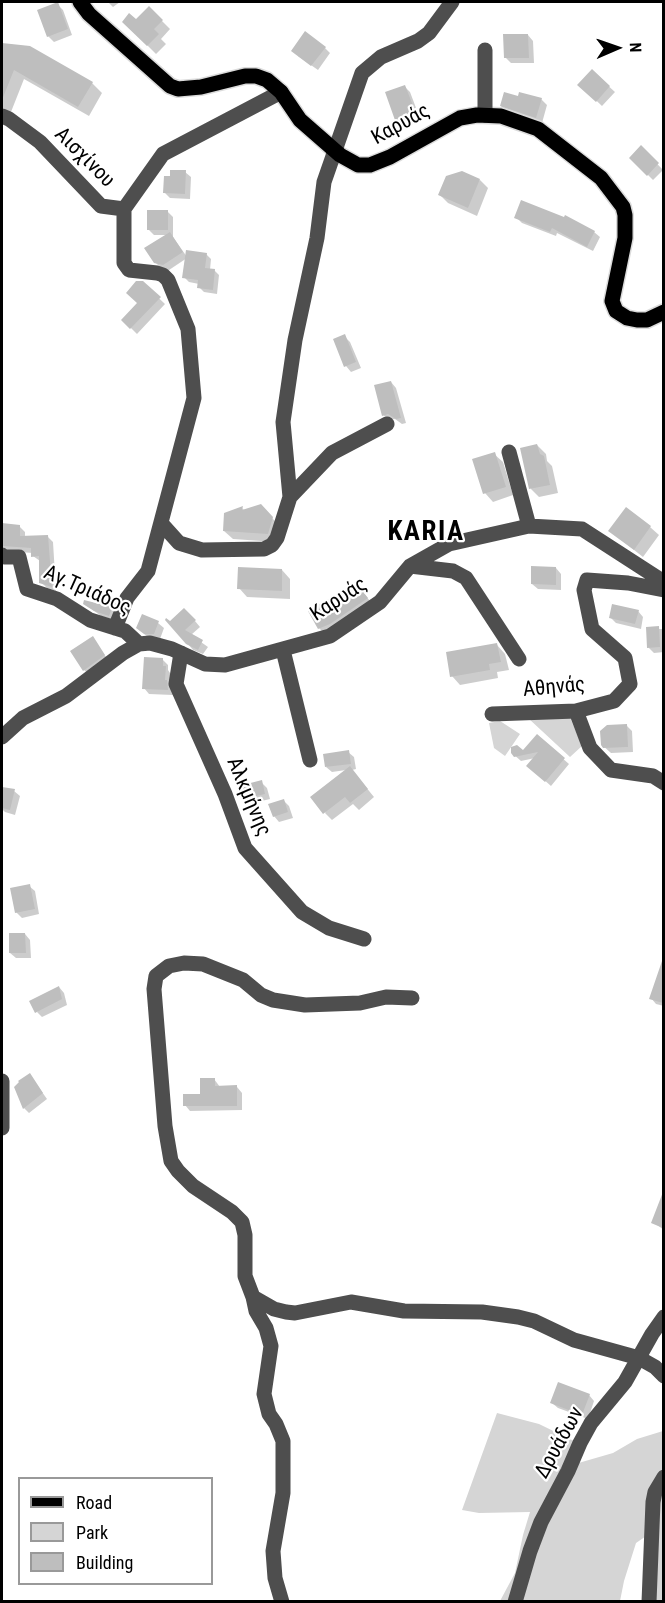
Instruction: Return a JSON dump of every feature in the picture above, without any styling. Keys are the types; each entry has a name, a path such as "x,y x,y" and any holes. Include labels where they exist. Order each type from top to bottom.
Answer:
{"main road":[{"name":"Καρυάς","path":"80,2 89,14 170,86 188,89 232,78 256,76 267,80 281,92 300,120 334,151 358,165 370,165 390,157 460,118 501,116 538,129 601,178 623,207 624,238 613,293 614,306 619,314 638,320 647,320 663,312"}],"street":[{"path":"161,523 179,543 196,549 218,551 264,549 272,545 277,538 290,497 283,422 295,340 317,238 324,182 334,151 362,74 381,57 418,41 429,33 452,2"},
{"path":"485,50 485,115"},
{"name":"Αισχίνου","path":"2,116 9,118 40,142 101,206 124,209 163,154 281,92"},
{"path":"115,628 128,598 148,571 194,398 188,329 168,280 157,273 129,270 124,263 124,209"},
{"path":"290,497 332,453 387,424"},
{"path":"509,452 529,526"},
{"name":"Καρυάς","path":"139,644 150,643 181,653 198,662 220,665 233,664 330,636 380,602 410,566 449,544 529,526 582,529 663,582"},
{"name":"Αγ.Τριάδος","path":"2,555 19,557 27,589 57,599 87,619 130,634 139,644"},
{"path":"410,566 453,571 465,578 519,659"},
{"name":"Αθηνάς","path":"492,714 576,711 614,701 630,684 625,658 592,629 584,590 587,580 628,583 663,590"},
{"path":"2,737 23,718 66,696 123,653 139,644"},
{"path":"283,650 310,760"},
{"name":"Αλκμήνης","path":"181,653 176,684 225,794 245,848 302,912 329,928 364,939"},
{"path":"576,711 590,748 611,771 652,776 663,783"},
{"path":"282,1602 275,1578 273,1551 282,1492 283,1441 269,1414 264,1394 271,1346 266,1328 256,1311 254,1298 245,1276 245,1235 242,1222 232,1212 193,1186 171,1161 165,1126 154,989 156,976 169,966 184,963 203,964 243,980 261,995 273,1000 306,1005 360,1003 387,997 412,998"},
{"path":"2,1081 2,1128"},
{"path":"254,1298 274,1309 286,1312 351,1302 404,1311 465,1311 501,1314 534,1321 574,1340 639,1358 649,1363 663,1376"},
{"name":"Δρυάδων","path":"515,1602 541,1522 580,1443 591,1423 619,1390 663,1317"},
{"path":"649,1602 653,1502 663,1477"}],"green space":[{"path":"569,715 582,746 570,757 528,718"},
{"path":"500,721 520,734 505,756 494,748 489,723"},
{"path":"497,1413 539,1424 574,1441 575,1464 613,1453 637,1439 663,1431 663,1601 652,1601 652,1532 636,1543 620,1601 500,1601 515,1573 530,1512 479,1513 462,1510"}],"building":[{"path":"58,2 68,29 47,37 37,10"},
{"path":"149,6 163,20 154,29 159,34 147,46 122,22 129,13 136,19"},
{"path":"305,31 326,47 311,66 291,51"},
{"path":"503,34 528,34 529,58 504,58"},
{"path":"2,43 30,46 93,82 78,107 14,70 2,100"},
{"path":"592,69 610,86 596,102 577,85"},
{"path":"405,85 417,116 396,123 385,92"},
{"path":"504,92 518,96 519,92 542,98 536,118 500,106"},
{"path":"641,145 659,163 647,176 629,158"},
{"path":"170,170 186,170 185,194 163,193 164,176 170,176"},
{"path":"462,171 480,179 468,208 438,195 446,176"},
{"path":"521,200 564,217 565,215 595,231 587,247 552,228 550,232 514,218"},
{"path":"147,210 168,210 168,230 147,230"},
{"path":"170,232 183,252 163,265 154,263 144,248"},
{"path":"186,250 207,253 205,268 215,269 213,290 197,288 198,280 182,278"},
{"path":"136,281 143,281 161,297 130,329 121,320 137,303 126,293"},
{"path":"345,334 356,362 344,367 333,339"},
{"path":"391,381 401,418 396,419 388,414 382,416 374,385"},
{"path":"537,444 540,454 544,456 550,485 529,489 520,448"},
{"path":"495,452 506,487 483,494 472,459"},
{"path":"261,504 273,517 268,534 223,531 224,513 243,506 242,510"},
{"path":"626,507 651,526 634,550 608,531"},
{"path":"2,523 20,525 20,536 48,535 52,587 39,583 39,556 31,557 31,548 2,546"},
{"path":"531,566 556,567 556,585 531,584"},
{"path":"238,567 282,569 282,591 237,589"},
{"path":"355,582 368,598 330,624 318,629 308,611 328,599 330,602"},
{"path":"101,598 115,601 109,616 83,604 84,600 100,604"},
{"path":"612,604 639,610 635,624 609,618"},
{"path":"184,608 196,620 185,630 203,640 198,650 186,644 165,620 166,618 170,621"},
{"path":"142,614 159,621 154,634 144,634 136,628"},
{"path":"659,626 660,647 647,648 646,627"},
{"path":"93,636 105,655 83,671 70,651"},
{"path":"497,643 501,662 489,664 490,670 450,677 446,652"},
{"path":"144,657 163,658 168,690 142,689"},
{"path":"627,724 628,747 603,748 600,731 607,725"},
{"path":"537,734 565,758 545,782 526,766 538,752 514,757 511,753 511,747 517,745 523,750"},
{"path":"349,750 351,764 325,767 323,754"},
{"path":"350,766 368,789 350,803 345,797 323,814 310,797"},
{"path":"262,780 265,794 242,799 239,786"},
{"path":"2,787 15,789 10,810 2,808"},
{"path":"284,799 288,812 273,817 268,804"},
{"path":"30,884 35,909 15,913 10,888"},
{"path":"9,933 25,933 26,953 9,953"},
{"path":"663,961 663,1003 649,999"},
{"path":"59,986 62,999 35,1013 29,1001"},
{"path":"30,1073 43,1093 23,1109 14,1087 18,1081"},
{"path":"200,1078 215,1078 215,1086 237,1085 237,1106 183,1106 183,1094 200,1094"},
{"path":"663,1192 663,1228 651,1223"},
{"path":"558,1382 590,1394 582,1415 550,1403"}],"district":[{"name":"KARIA","path":"426,533"}]}
